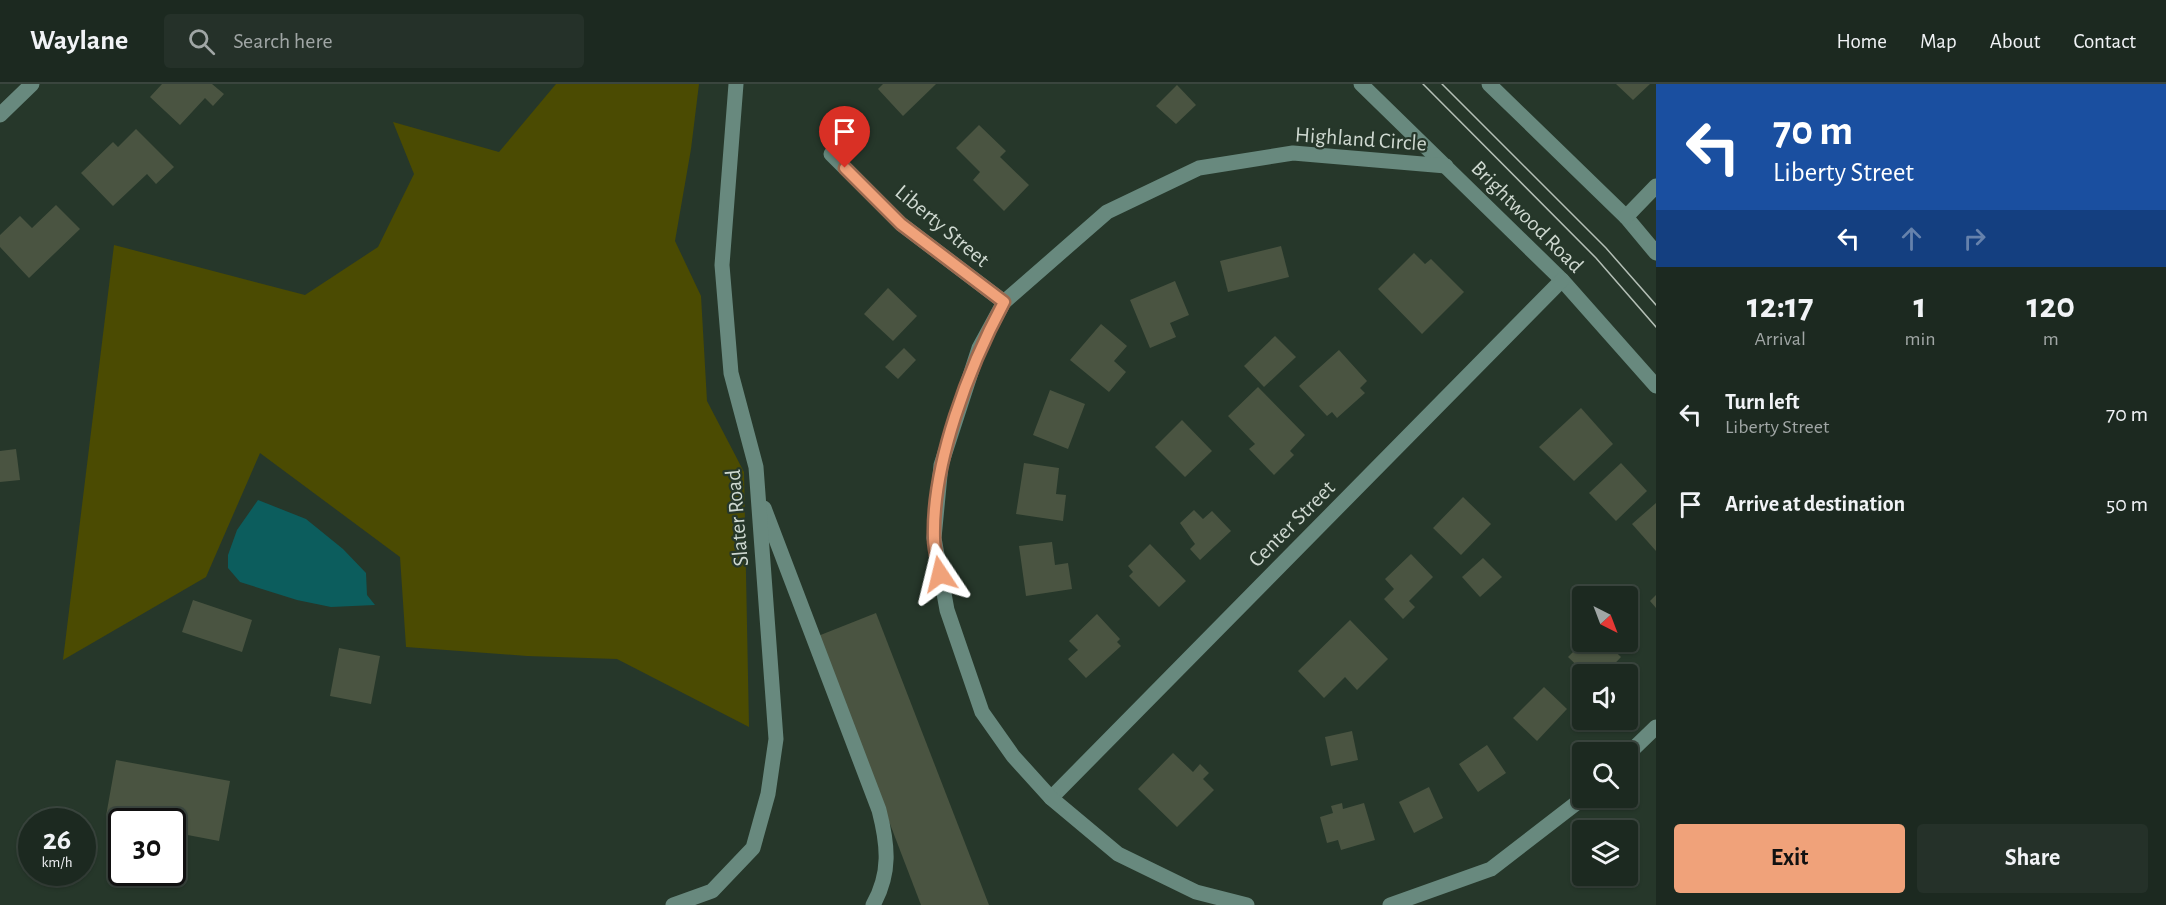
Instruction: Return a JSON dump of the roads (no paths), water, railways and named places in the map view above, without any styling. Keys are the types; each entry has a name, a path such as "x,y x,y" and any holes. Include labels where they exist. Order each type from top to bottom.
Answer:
{"street":[{"path":"0,115 32,84"},
{"name":"Slater Road","path":"673,905 712,891 753,848 768,794 776,739 756,467 731,373 722,265 736,84"},
{"name":"Brightwood Road","path":"1361,84 1562,280 1656,386"},
{"path":"1500,88 1626,217 1656,253"},
{"name":"Highland Circle","path":"1247,905 1196,892 1118,854 1051,798 1013,756 982,712 947,610 934,538 941,465 979,348 1004,302 1107,212 1198,168 1293,153 1446,166"},
{"name":"Liberty Street","path":"831,154 901,224 1004,302"},
{"path":"1626,217 1656,186"},
{"name":"Center Street","path":"1051,798 1562,280"},
{"path":"758,491 879,810 886,836 884,885 873,905"},
{"path":"1638,744 1656,727"},
{"path":"1390,905 1491,869 1572,806"}],"water":[{"path":"258,500 306,519 343,549 366,573 367,595 375,605 331,607 297,600 240,582 228,568 228,555 237,530"}],"tram line":[{"path":"1423,84 1596,258 1656,327"},
{"path":"1442,84 1606,248 1656,305"}]}
